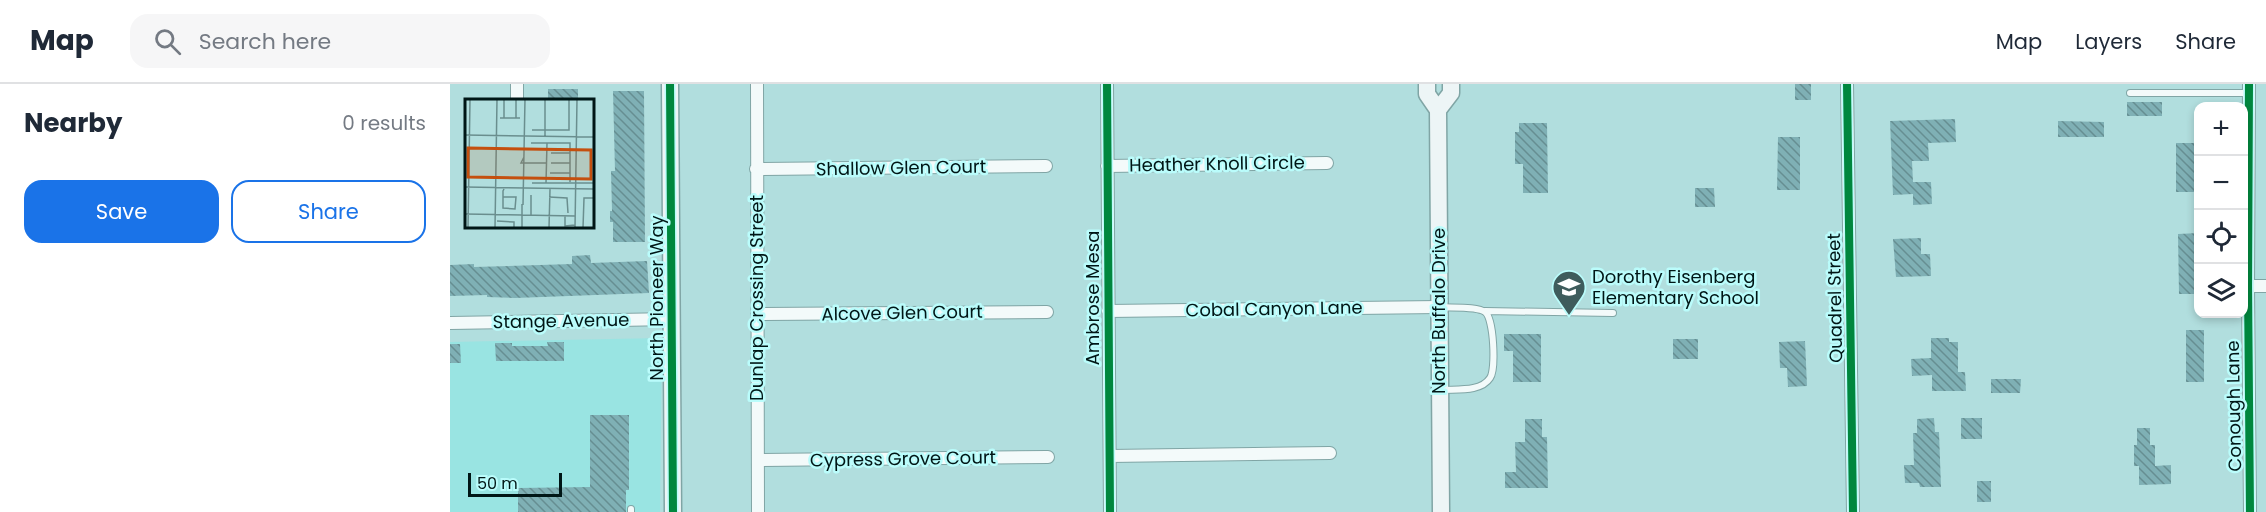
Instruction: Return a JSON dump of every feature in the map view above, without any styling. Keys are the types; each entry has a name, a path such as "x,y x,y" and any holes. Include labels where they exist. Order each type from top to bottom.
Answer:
{"main road":[{"name":"North Pioneer Way","path":"670,84 673,512"},
{"name":"North Buffalo Drive","path":"1427,84 1427,94 1438,110 1441,512"},
{"name":"North Buffalo Drive","path":"1438,110 1451,93 1452,84"}],"street":[{"name":"Dunlap Crossing Street","path":"757,84 758,512"},
{"name":"Ambrose Mesa","path":"1107,84 1110,512"},
{"name":"Quadrel Street","path":"1846,84 1852,512"},
{"name":"Conough Lane","path":"2248,88 2248,264"},
{"name":"Heather Knoll Circle","path":"1107,166 1327,163"},
{"name":"Shallow Glen Court","path":"756,169 1046,166"},
{"name":"Conough Lane","path":"2248,286 2250,512"},
{"path":"2248,286 2266,286"},
{"name":"Cobal Canyon Lane","path":"1108,311 1439,307"},
{"name":"Alcove Glen Court","path":"757,314 1047,312"},
{"name":"Stange Avenue","path":"450,323 672,319"},
{"path":"1110,456 1330,453"},
{"name":"Cypress Grove Court","path":"758,460 1048,457"}],"lane":[{"path":"2130,93 2248,88"},
{"path":"1439,307 1485,311 1613,313"},
{"path":"1440,390 1477,388 1491,378 1493,372 1492,330 1490,315 1485,311"}],"shaded area":[{"path":"662,338 660,512 450,512 450,342"}],"building":[{"path":"1795,84 1811,84 1811,100 1795,100"},
{"path":"548,89 578,89 578,99 548,99"},
{"path":"613,91 644,91 645,242 613,242 613,222 610,222 610,211 612,211 611,171 615,171"},
{"path":"2127,102 2162,102 2162,116 2127,116"},
{"path":"1955,119 1956,142 1928,143 1929,161 1912,161 1913,182 1931,182 1932,204 1913,205 1913,194 1893,195 1890,121"},
{"path":"2058,121 2104,122 2104,137 2058,137"},
{"path":"1519,123 1547,123 1548,193 1523,193 1523,164 1515,164 1515,132 1519,132"},
{"path":"1778,137 1800,137 1800,190 1777,190"},
{"path":"2176,143 2194,143 2194,192 2176,192"},
{"path":"1695,188 1714,188 1715,207 1695,207"},
{"path":"2194,233 2194,294 2179,294 2178,234"},
{"path":"1921,238 1921,254 1930,254 1931,276 1896,277 1893,239"},
{"path":"590,255 591,263 647,261 649,293 515,298 487,297 487,295 450,296 450,265 474,264 474,267 572,264 572,256"},
{"path":"2186,330 2204,330 2204,382 2186,382"},
{"path":"1504,334 1541,334 1541,382 1513,382 1513,351 1504,351"},
{"path":"1931,338 1949,338 1949,342 1958,342 1958,372 1965,372 1966,391 1932,391 1932,375 1912,376 1911,359 1931,358"},
{"path":"1673,339 1698,339 1698,359 1673,359"},
{"path":"1805,341 1807,386 1788,387 1787,368 1780,368 1779,342"},
{"path":"547,342 564,342 564,361 496,361 495,343 512,343 512,346 548,346"},
{"path":"450,344 460,344 461,363 450,363"},
{"path":"1991,379 2021,379 2020,393 1991,393"},
{"path":"590,415 629,415 629,490 626,490 626,512 518,512 518,488 590,487"},
{"path":"1934,418 1935,432 1939,432 1941,487 1920,487 1919,483 1905,483 1904,465 1914,465 1913,433 1917,433 1917,419"},
{"path":"1961,418 1982,418 1982,439 1961,439"},
{"path":"1525,419 1542,419 1542,437 1547,437 1548,488 1505,488 1505,472 1516,472 1515,442 1525,442"},
{"path":"2137,428 2150,428 2150,445 2155,445 2155,466 2171,465 2171,484 2139,485 2139,466 2134,466"},
{"path":"1977,481 1991,481 1991,502 1977,502"}],"cycle path":[{"path":"670,84 673,512"},
{"path":"1107,84 1110,512"},
{"path":"1847,84 1853,512"},
{"path":"2249,84 2250,512"}],"place":[{"name":"Dorothy Eisenberg Elementary School","path":"1569,316"}]}
